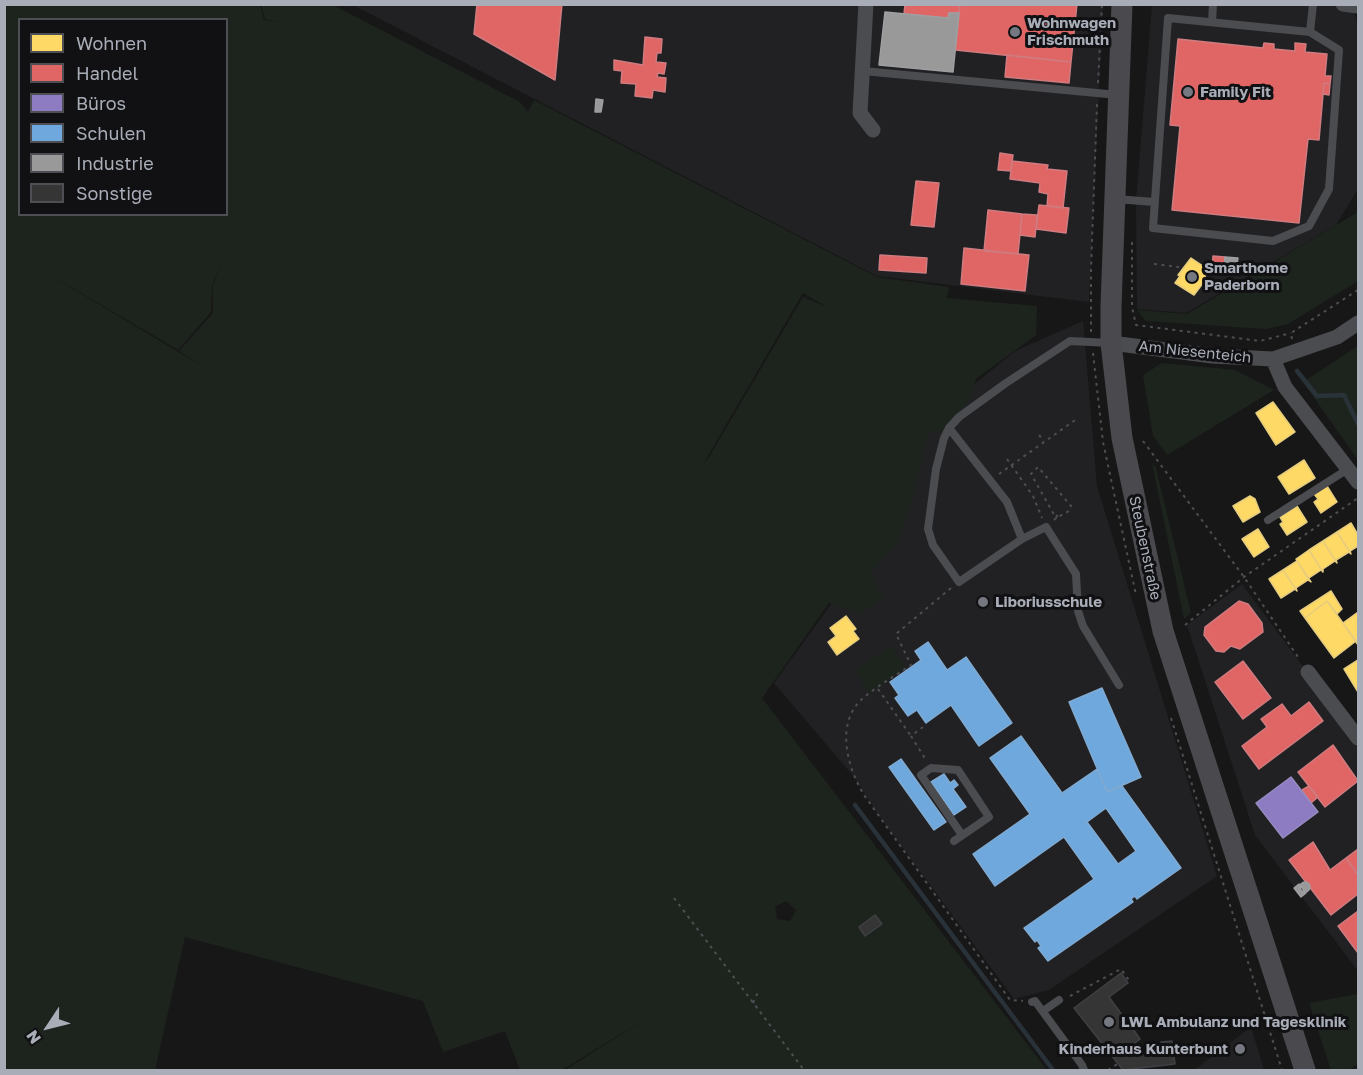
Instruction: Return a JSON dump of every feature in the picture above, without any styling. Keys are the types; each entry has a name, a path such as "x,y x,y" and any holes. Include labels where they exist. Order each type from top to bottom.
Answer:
{"street":[{"path":"866,4 860,113 873,130"},
{"name":"Steubenstraße","path":"1122,4 1115,199 1101,342 1163,632 1305,1071"},
{"path":"1343,4 1359,6"},
{"path":"1273,359 1337,337 1359,323"},
{"name":"Am Niesenteich","path":"1101,342 1213,356 1273,359 1285,387 1359,482"},
{"path":"1308,672 1359,738"}],"lane":[{"path":"1212,22 1213,4"},
{"path":"1310,32 1312,4"},
{"path":"1168,18 1310,32 1339,50 1329,189 1309,226 1273,241 1153,228 1168,18"},
{"path":"863,71 1119,95"},
{"path":"1115,199 1155,202"},
{"path":"1101,342 1070,341 959,417 944,438 928,529 933,545 959,582 1022,539 1046,527 1076,574 1078,611 1083,626 1119,685"},
{"path":"949,428 1007,502 1022,539"},
{"path":"1268,520 1348,469"},
{"path":"954,841 988,817 958,770 931,768 921,775 962,835"},
{"path":"1043,1011 1059,1000"},
{"path":"1032,1002 1035,1001 1043,1011 1084,1071"}],"path":[{"path":"1101,342 1090,269 1102,4"},
{"path":"1154,264 1179,267"},
{"path":"1132,307 1136,325 1260,341 1291,333 1359,290"},
{"path":"1291,333 1294,353"},
{"path":"990,481 1078,418"},
{"path":"1039,435 1044,441"},
{"path":"1143,441 1244,577 1308,672"},
{"path":"1007,459 1033,496 1046,527 1069,511 1071,506"},
{"path":"1056,518 1031,474 1033,469 1038,467 1071,506"},
{"path":"1185,625 1244,577 1359,498"},
{"path":"1066,507 1071,506"},
{"path":"1056,518 1058,513"},
{"path":"959,582 896,634 911,665 862,700 854,710 848,728 847,747 853,777 1010,1000 1032,1002"},
{"path":"878,688 931,768"},
{"path":"911,736 922,727"},
{"path":"674,898 804,1071"},
{"path":"1059,1000 1121,969 1131,983"},
{"path":"753,1003 759,990"},
{"path":"1108,1071 1119,1063"}],"shaded area":[{"path":"224,4 232,12 226,5 260,5 264,20 278,22 265,19 261,5 333,5 520,102 528,112 534,100 877,277 949,287 947,298 1037,306 1036,335 976,379 969,401 945,431 929,431 909,512 898,543 871,573 883,597 862,613 829,603 762,698 1047,1070 565,1070 652,1015 562,1070 520,1070 505,1031 443,1052 423,1001 185,937 155,1070 5,1070 5,5","holes":["222,261 213,286 213,313 179,351 200,365 32,264 178,350 211,312 212,286","803,293 827,307 803,297 702,466","786,901 796,910 790,921 777,919 775,907"]},
{"path":"353,5 1103,5 1089,302 877,276"},
{"path":"1152,5 1358,5 1354,10 1358,27 1358,189 1336,225 1186,313 1137,309 1136,201"},
{"path":"1358,212 1358,281 1288,324 1266,329 1146,321 1137,310 1187,314"},
{"name":"Liboriusschule","path":"1083,321 1097,486 1217,876 1049,990 1014,999 877,813 854,777 774,683 892,520 920,439 951,403 1015,351"},
{"path":"1358,346 1358,460 1303,382"},
{"path":"1162,363 1235,370 1274,390 1167,455 1153,436 1143,375"},
{"path":"1152,463 1156,468 1191,613 1184,619"},
{"path":"1242,584 1358,741 1358,971 1255,835 1187,625"},
{"path":"891,646 906,667 869,693 854,671"},
{"path":"1358,994 1358,1064 1349,1070 1331,1070 1309,1003"},
{"name":"Kinderhaus Kunterbunt","path":"1251,1027 1264,1070 1194,1070"}],"building: Wohnen":[{"name":"Smarthome Paderborn","path":"1191,258 1209,270 1204,278 1206,279 1194,295 1175,283"},
{"path":"1273,402 1295,432 1276,445 1256,413"},
{"path":"1304,460 1315,478 1289,494 1278,477"},
{"path":"1327,486 1337,502 1321,513 1314,502 1318,499 1314,494"},
{"path":"1250,496 1255,499 1260,512 1243,522 1233,506"},
{"path":"1297,506 1307,522 1287,535 1280,524 1283,522 1280,517"},
{"path":"1351,523 1358,535 1358,546 1350,551 1351,554 1337,532"},
{"path":"1258,529 1269,547 1254,557 1242,539"},
{"path":"1337,532 1351,554 1349,552 1336,560 1337,563 1323,541"},
{"path":"1323,541 1337,563 1335,561 1323,569 1323,572 1309,550"},
{"path":"1309,550 1323,572 1321,570 1309,580 1296,559"},
{"path":"1297,561 1311,582 1308,580 1296,588 1297,591 1283,570"},
{"path":"1283,570 1297,591 1295,589 1281,598 1269,579"},
{"path":"1331,591 1342,609 1337,614 1327,601 1305,618 1300,611"},
{"path":"1327,601 1356,641 1334,658 1305,618"},
{"path":"1358,612 1358,645 1343,623"},
{"path":"846,616 856,629 853,631 859,639 837,655 828,642 836,636 830,628"},
{"path":"1358,660 1358,692 1344,669"}],"building: Handel":[{"path":"477,4 562,4 555,80 474,34"},
{"path":"905,4 960,4 959,13 949,13 948,18 904,14"},
{"name":"Wohnwagen Frischmuth","path":"960,4 1077,4 1071,62 955,50"},
{"path":"645,37 662,39 661,53 657,53 656,62 666,63 664,74 658,73 657,77 666,78 665,92 653,90 652,98 635,96 636,84 621,83 622,71 614,70 614,60 643,65"},
{"path":"1178,39 1263,48 1264,43 1274,44 1274,49 1295,51 1295,43 1306,44 1305,52 1327,54 1325,76 1331,76 1330,84 1324,83 1319,140 1308,139 1299,223 1172,210 1180,126 1170,125"},
{"path":"1007,55 1071,62 1069,83 1005,77"},
{"path":"1324,83 1330,84 1329,95 1323,94"},
{"path":"1000,153 1013,155 1011,171 998,170"},
{"path":"1012,161 1048,165 1047,169 1067,171 1063,208 1047,206 1048,194 1039,192 1040,183 1010,179"},
{"path":"916,181 939,183 934,227 911,225"},
{"path":"1039,205 1069,208 1066,233 1036,229"},
{"path":"988,210 1022,214 1018,254 984,251"},
{"path":"1022,214 1037,215 1035,237 1020,235"},
{"path":"964,248 1029,255 1025,291 961,284"},
{"path":"880,255 927,258 926,273 879,270"},
{"path":"1213,256 1225,257 1224,269 1212,268"},
{"path":"1239,601 1248,604 1262,623 1263,632 1240,649 1231,646 1224,652 1216,651 1204,635 1205,627"},
{"path":"1243,661 1271,698 1243,719 1215,682"},
{"path":"1309,702 1323,721 1259,769 1242,746 1267,727 1261,719 1282,704 1291,716"},
{"path":"1333,745 1358,781 1325,807 1298,772"},
{"path":"1309,786 1318,797 1311,803 1302,790"},
{"path":"1313,842 1330,870 1346,858 1358,875 1358,894 1331,915 1289,860"},
{"path":"1358,849 1358,875 1346,858"},
{"path":"1358,911 1358,953 1338,926"}],"building: Büros":[{"path":"1291,777 1318,812 1283,838 1256,803"}],"building: Schulen":[{"path":"928,642 947,670 966,657 1012,723 979,746 951,705 926,723 917,710 908,716 895,698 899,695 890,682 921,660 915,651"},
{"path":"1102,688 1141,777 1107,792 1069,702"},
{"path":"1021,736 1062,793 1097,769 1107,792 1122,786 1181,868 1137,899 1135,896 1131,899 1133,902 1048,961 1038,948 1041,946 1037,940 1035,942 1024,928 1094,879 1064,837 995,886 973,854 1030,814 990,758","holes":["1106,808 1136,851 1118,864 1087,822"]},
{"path":"901,759 946,822 934,830 889,767"},
{"path":"944,774 950,783 954,780 958,785 953,789 966,807 954,815 931,782"}],"building: Industrie":[{"path":"885,12 948,18 949,13 959,13 953,72 879,65"},
{"path":"596,99 603,100 601,112 595,112"},
{"path":"1225,257 1238,258 1236,270 1224,269"},
{"path":"1305,882 1309,883 1309,891 1305,892 1301,891 1300,887 1301,883"},
{"path":"1299,884 1306,893 1301,897 1294,888"}],"building: Sonstige":[{"path":"875,915 882,924 865,936 859,927"},
{"name":"LWL Ambulanz und Tagesklinik","path":"1121,973 1128,983 1109,997 1125,1019 1127,1017 1133,1024 1131,1026 1140,1039 1135,1043 1141,1052 1162,1049 1161,1042 1172,1041 1175,1064 1123,1070 1074,1008"}],"waterway":[{"path":"1297,371 1317,396 1344,395 1358,424"},
{"path":"855,805 1053,1070"}],"place":[{"name":"Wohnwagen Frischmuth","path":"1015,32"},
{"name":"Family Fit","path":"1188,92"},
{"name":"Smarthome Paderborn","path":"1192,277"},
{"name":"Liboriusschule","path":"983,602"},
{"name":"LWL Ambulanz und Tagesklinik","path":"1109,1022"},
{"name":"Kinderhaus Kunterbunt","path":"1240,1049"}]}
